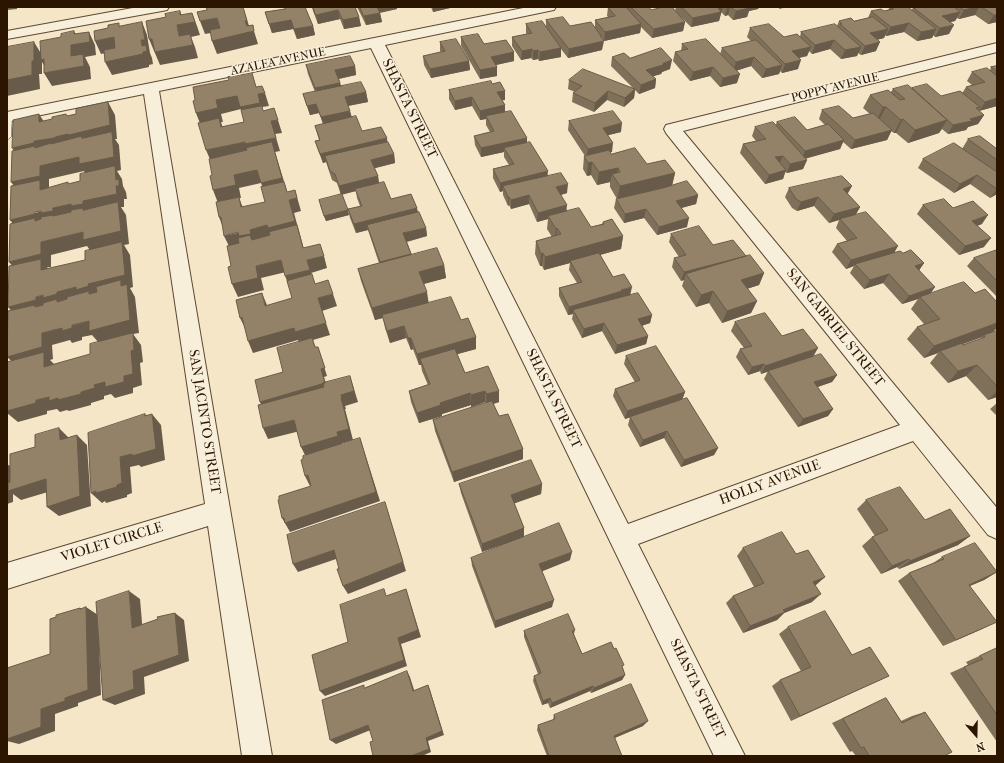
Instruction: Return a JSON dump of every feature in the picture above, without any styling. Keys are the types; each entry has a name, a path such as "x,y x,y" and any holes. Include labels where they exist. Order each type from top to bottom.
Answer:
{"street":[{"path":"7,35 162,7"},
{"name":"AZALEA AVENUE","path":"7,117 549,7"},
{"name":"SHASTA STREET","path":"376,42 730,756"},
{"name":"POPPY AVENUE","path":"672,129 997,47"},
{"name":"SAN JACINTO STREET","path":"151,88 257,756"},
{"name":"SAN GABRIEL STREET","path":"672,129 997,527"},
{"name":"HOLLY AVENUE","path":"622,538 917,429"},
{"name":"VIOLET CIRCLE","path":"7,576 218,511"}],"lane":[{"path":"7,117 7,137"}],"building":[{"path":"206,7 243,7 247,26 253,25 254,31 212,41 210,30 220,28 217,18 200,21 197,12 207,10"},
{"path":"284,7 305,7 313,26 294,29 291,20 269,24 265,12 285,9"},
{"path":"313,7 355,7 359,17 343,20 338,10 316,15"},
{"path":"360,7 377,7 380,13 364,16"},
{"path":"608,7 626,7 641,24 605,32 595,20 615,16"},
{"path":"631,7 649,7 651,10 663,7 672,7 685,22 654,29"},
{"path":"682,7 723,7 718,8 721,12 693,18"},
{"path":"731,7 748,7 750,8 736,11"},
{"path":"890,7 908,7 936,29 921,32 909,23 891,27 871,11 893,9"},
{"path":"913,7 954,7 960,12 942,16 954,25 940,28"},
{"path":"960,7 975,7 964,10"},
{"path":"982,7 997,7 997,15 994,15"},
{"path":"180,11 180,15 192,13 195,22 177,25 179,36 190,34 193,45 155,52 152,39 149,39 146,21 166,17 165,14"},
{"path":"563,17 570,26 591,22 604,41 569,49 546,20"},
{"path":"873,17 888,29 870,33 880,42 865,46 840,24 842,24 839,21 851,18 854,21"},
{"path":"542,21 561,48 540,52 538,50 533,51 532,49 522,51 512,37 532,33 526,24"},
{"path":"142,22 145,40 141,40 142,46 146,45 147,51 143,52 143,54 105,62 104,50 115,48 114,37 95,41 94,31 108,28 108,25 119,23 119,26"},
{"path":"769,24 784,37 797,34 811,47 792,51 801,60 785,64 750,28"},
{"path":"835,24 861,47 845,50 834,40 815,45 801,32"},
{"path":"74,31 74,34 89,32 90,42 71,45 71,56 83,54 84,66 44,73 44,59 41,60 40,41 61,37 61,34"},
{"path":"478,34 484,44 506,40 514,52 491,57 497,67 480,70 461,37"},
{"path":"456,39 469,61 430,69 423,56 445,51 440,42"},
{"path":"706,39 740,74 723,78 713,67 693,72 675,52 688,49 682,44"},
{"path":"756,40 782,65 766,69 754,57 736,62 722,48"},
{"path":"34,42 32,75 7,80 7,47"},
{"path":"661,48 672,60 663,63 663,65 646,70 656,79 641,85 612,57 624,53 630,58"},
{"path":"350,56 355,66 335,70 340,83 315,88 306,65"},
{"path":"997,66 997,71 991,67"},
{"path":"987,68 997,76 997,98 985,102 966,87 985,82 972,72"},
{"path":"583,69 635,89 625,98 608,91 595,103 573,93 582,86 569,80"},
{"path":"252,73 256,87 262,86 265,93 258,94 260,103 240,107 237,96 216,100 218,108 196,113 193,101 195,100 193,87 229,80 228,77"},
{"path":"491,81 492,84 500,82 505,91 497,92 505,105 480,111 472,97 455,101 449,90"},
{"path":"361,82 366,92 345,97 350,111 321,117 316,104 307,106 303,94"},
{"path":"927,84 941,96 960,91 980,107 976,108 984,115 970,119 972,121 953,125 912,88"},
{"path":"908,85 947,120 915,130 903,119 901,120 886,107 883,107 870,95 888,90 900,100 905,99 893,89"},
{"path":"108,102 110,125 55,138 34,141 34,143 12,148 13,120 39,114 39,122 52,119 52,117 66,114 67,116 76,114 76,109"},
{"path":"262,106 263,111 274,108 278,120 271,121 276,138 245,144 245,142 206,150 198,123 219,118 221,127 244,122 241,110"},
{"path":"839,106 853,118 873,113 892,130 855,140 822,110"},
{"path":"511,111 527,138 481,148 474,136 494,131 486,116"},
{"path":"613,111 622,123 603,128 613,143 588,149 569,121"},
{"path":"356,116 362,131 381,127 387,138 320,154 315,141 320,140 315,126"},
{"path":"795,117 807,130 828,124 844,140 805,151 777,122"},
{"path":"773,122 807,160 790,164 783,156 775,157 786,170 769,175 743,144 766,139 755,127"},
{"path":"112,132 114,157 79,164 79,157 40,166 40,176 11,182 12,151 35,146 35,148 82,136 82,138"},
{"path":"980,136 997,149 997,160 968,139"},
{"path":"272,142 282,178 261,183 257,170 234,175 236,185 213,190 209,159 247,150 246,148"},
{"path":"388,142 394,154 371,160 378,176 339,186 335,174 330,171 325,156"},
{"path":"530,142 548,171 500,183 493,169 514,164 504,148"},
{"path":"954,143 997,172 997,189 977,175 960,184 923,159"},
{"path":"635,148 647,164 665,160 675,173 620,186 612,174 620,172 618,168 599,172 592,162 588,163 584,156 609,150 611,154"},
{"path":"115,166 116,180 119,179 119,186 116,186 117,194 83,201 83,204 71,206 71,204 53,208 53,211 41,213 41,211 35,212 35,214 10,220 11,186 40,180 40,190 68,182 68,184 80,181 80,174"},
{"path":"561,173 568,184 556,187 567,205 538,213 529,195 511,200 503,186"},
{"path":"842,176 852,186 843,189 860,207 834,214 818,197 801,202 796,199 789,188"},
{"path":"687,181 698,195 676,201 689,218 659,227 646,209 625,214 616,199 663,188"},
{"path":"284,182 287,192 295,190 297,198 289,200 295,221 268,228 267,225 250,230 251,234 239,236 238,232 224,236 221,217 219,217 216,202 239,197 241,207 265,202 261,187"},
{"path":"384,182 391,199 411,194 417,208 354,224 348,209 362,206 355,189"},
{"path":"342,194 348,210 324,216 319,200"},
{"path":"944,199 953,208 973,201 988,215 972,221 991,238 965,246 923,205"},
{"path":"118,202 121,231 83,240 83,232 41,242 41,254 9,262 10,224 35,218 35,221 41,219 41,217 71,212 71,210 83,208 83,210"},
{"path":"579,208 591,227 604,224 603,222 612,219 623,236 545,257 543,253 541,254 536,241 561,234 548,216"},
{"path":"419,212 426,228 403,233 411,254 380,262 367,225"},
{"path":"866,212 898,246 851,260 837,244 857,238 840,219"},
{"path":"297,225 303,248 320,244 324,256 307,260 310,270 285,276 281,260 256,266 258,278 232,284 228,267 231,266 227,246 239,243 238,238 250,235 252,240 270,235 269,232"},
{"path":"699,226 713,245 733,240 746,256 684,272 674,258 686,255 671,234"},
{"path":"122,242 125,275 88,284 89,286 76,290 76,287 57,292 57,294 43,298 43,295 36,297 36,300 8,307 9,266 41,259 41,270 85,260 85,251"},
{"path":"437,248 444,265 419,272 427,292 372,308 358,269"},
{"path":"911,250 924,263 915,266 935,287 909,296 889,274 870,280 855,264 900,251 903,253"},
{"path":"997,250 997,281 974,258"},
{"path":"599,253 613,277 624,274 632,287 569,307 559,288 582,282 570,261"},
{"path":"750,255 764,273 741,280 757,301 727,311 713,291 701,295 686,274"},
{"path":"312,274 315,284 328,280 333,294 318,298 326,323 295,332 294,328 248,341 242,317 240,318 236,300 262,293 265,306 292,298 287,281"},
{"path":"121,280 121,286 127,284 130,320 89,331 89,321 72,325 72,328 62,331 62,328 42,333 42,347 7,357 8,311 35,305 35,307 57,299 57,302 67,299 67,297 89,291 89,294 97,292 96,287"},
{"path":"964,282 975,293 985,289 997,302 997,323 934,346 917,327 940,319 920,297"},
{"path":"638,293 652,315 638,319 648,336 617,345 604,323 584,329 573,310"},
{"path":"451,297 461,320 468,318 476,337 417,354 411,338 408,338 404,326 387,331 382,315"},
{"path":"765,313 782,336 803,329 818,348 765,366 764,364 752,367 740,349 752,346 735,322"},
{"path":"997,331 997,386 977,365 958,371 940,351 962,343 963,345 985,337 984,335"},
{"path":"133,333 134,350 131,351 133,374 124,376 124,382 105,387 105,382 94,385 95,388 81,392 81,394 49,401 49,397 36,400 36,403 7,411 7,362 44,352 44,367 90,354 90,344"},
{"path":"312,338 315,347 318,347 325,368 321,369 325,383 260,402 255,380 283,372 277,348"},
{"path":"656,346 685,392 627,411 615,389 640,380 626,356"},
{"path":"455,349 465,373 488,366 499,391 486,394 485,391 471,395 470,393 440,403 441,405 417,413 409,391 430,384 420,359"},
{"path":"821,354 837,375 814,382 833,409 803,419 768,371"},
{"path":"350,376 354,391 341,395 349,429 337,432 338,436 301,447 294,420 263,428 258,405 324,387 323,383"},
{"path":"687,398 718,448 684,460 667,431 643,440 630,417"},
{"path":"492,401 499,416 508,414 523,449 452,472 433,420"},
{"path":"145,414 145,416 152,414 156,449 132,456 132,454 120,457 122,483 117,485 117,487 91,493 88,433"},
{"path":"59,428 60,440 77,435 80,496 47,507 46,479 8,491 8,483 10,482 10,454 35,447 35,435"},
{"path":"360,438 376,492 285,523 284,518 282,518 278,500 279,496 311,486 308,475 305,476 301,460 303,459 303,456"},
{"path":"531,460 542,484 511,495 524,528 482,544 459,484"},
{"path":"900,487 925,520 950,509 970,536 910,561 909,559 892,566 872,537 888,530 866,500"},
{"path":"385,502 403,562 343,586 337,569 339,569 334,550 293,564 287,535"},
{"path":"559,523 572,552 539,564 554,600 495,621 471,558"},
{"path":"782,532 796,554 808,550 825,577 813,582 821,594 783,610 785,612 750,626 733,596 764,583 743,548"},
{"path":"975,543 997,572 969,585 997,622 956,640 909,573 944,559 942,557"},
{"path":"384,589 386,596 406,589 418,630 398,638 404,660 320,691 312,655 348,642 340,605"},
{"path":"129,591 132,628 158,619 157,617 175,613 179,655 133,671 134,689 103,700 96,602"},
{"path":"86,607 88,690 65,698 65,701 41,709 41,727 7,739 7,668 50,654 50,619 56,617 56,615"},
{"path":"825,611 852,655 870,647 889,676 800,716 780,680 811,667 788,627"},
{"path":"568,614 575,630 572,631 582,654 611,642 614,649 616,648 624,665 622,666 625,675 552,703 550,698 543,701 534,676 541,673 524,631"},
{"path":"997,648 997,715 964,667 983,659 980,656"},
{"path":"407,671 413,691 428,685 442,731 426,738 429,749 411,756 373,756 370,742 373,741 368,725 330,740 322,700 364,685 364,688"},
{"path":"631,684 648,721 614,736 622,756 549,756 538,725 555,719 554,715"},
{"path":"886,698 902,723 925,712 952,752 944,756 869,756 864,747 861,748 843,719"}]}
